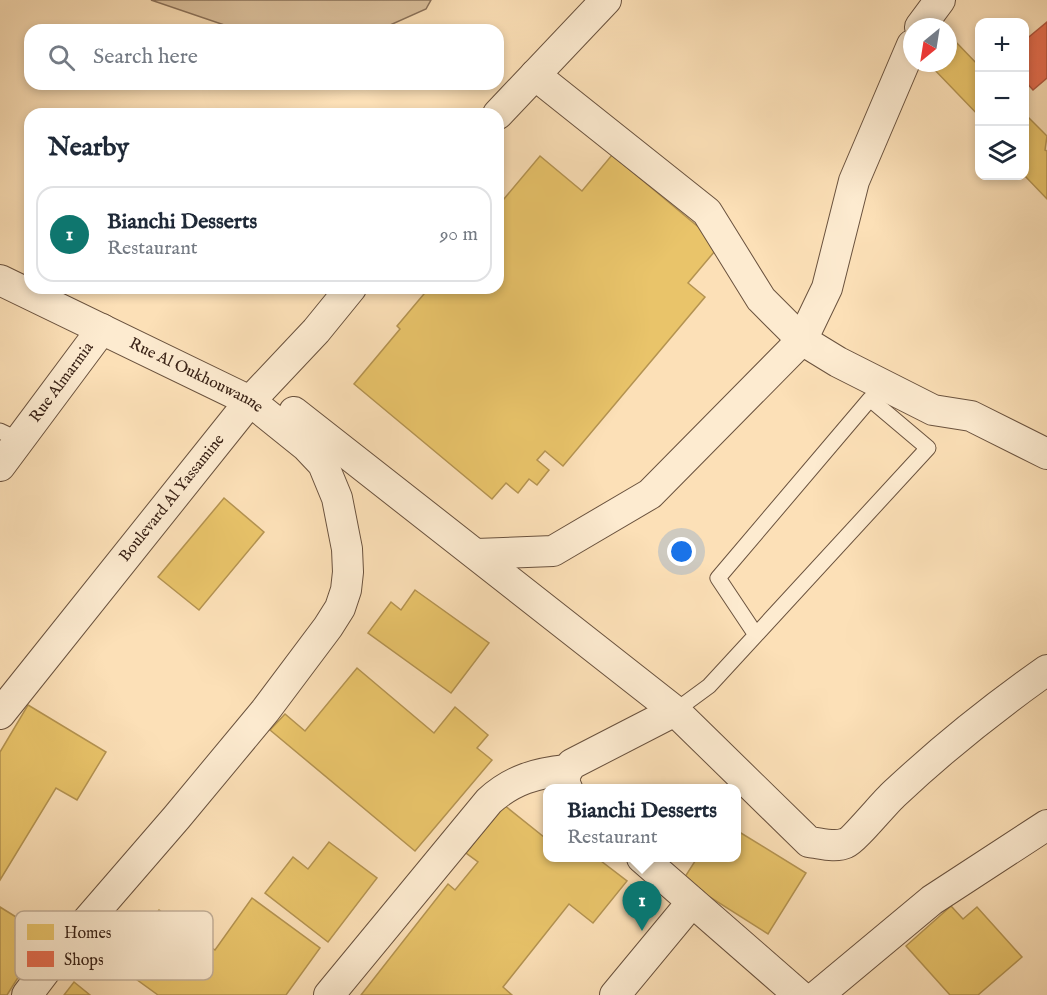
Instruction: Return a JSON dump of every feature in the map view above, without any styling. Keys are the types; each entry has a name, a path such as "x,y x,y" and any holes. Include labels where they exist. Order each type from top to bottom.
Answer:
{"street":[{"path":"504,108 606,0"},
{"path":"926,18 939,0"},
{"path":"476,554 553,550 650,494 802,340 827,288 854,181 903,66"},
{"path":"535,75 707,212 761,299 802,340 838,362 933,410 971,417 1047,454"},
{"name":"Rue Al Oukhouwanne","path":"0,280 24,292"},
{"name":"Rue Al Oukhouwanne","path":"29,294 102,329 257,394 323,464 337,498 346,549 346,590 340,608 328,627 258,720 96,911"},
{"name":"Boulevard Al Yassamine","path":"0,714 257,394 346,294"},
{"name":"Rue Almarmia","path":"0,466 10,435 102,329"},
{"path":"257,394 476,554 675,711 810,842 831,845 847,843 893,795 948,746 1047,670"},
{"path":"329,995 489,801 502,789 515,781 536,774 567,779 572,764 675,711"},
{"path":"818,995 932,900 1047,825"},
{"path":"647,862 799,995"},
{"path":"615,995 692,902"},
{"name":"Rue Al Oukhouwanne","path":"27,995 38,980"}],"lane":[{"path":"675,711 709,686 756,635 928,448 870,399 718,578 756,635"}],"shaded area":[{"path":"151,0 431,0 426,9 392,24 221,24"}],"building: Homes":[{"path":"957,43 975,62 975,112 937,72 957,72"},
{"path":"1029,118 1047,136 1045,150 1047,151 1047,199 1029,180"},
{"path":"612,155 720,245 688,283 705,297 563,466 545,451 537,460 549,470 537,485 529,479 518,493 506,483 492,499 354,384 400,329 397,326 424,294 504,294 504,199 540,156 582,191"},
{"path":"224,498 264,532 199,610 158,577"},
{"path":"415,590 489,643 451,693 368,633 391,602 401,610"},
{"path":"357,668 434,733 455,707 488,735 477,748 492,760 415,851 270,730 285,714 305,731"},
{"path":"28,705 106,752 77,800 56,788 0,880 0,752"},
{"path":"504,805 543,836 543,862 602,862 627,881 593,923 569,904 503,987 512,995 361,995 448,884 455,890 478,862 466,853"},
{"path":"741,833 806,873 768,934 683,880 694,862 741,862"},
{"path":"329,842 377,878 328,942 265,893 293,857 308,869"},
{"path":"252,898 320,948 286,995 158,995 137,980 213,980 213,949 215,950"},
{"path":"951,906 963,919 977,907 1022,957 978,995 950,995 906,946"},
{"path":"0,907 15,916 16,980 7,995 0,995"},
{"path":"74,982 90,995 64,995"}],"building: Shops":[{"path":"1047,22 1047,78 1033,90 1029,86 1029,37"}],"place":[{"name":"Bianchi Desserts","path":"642,931"}]}
